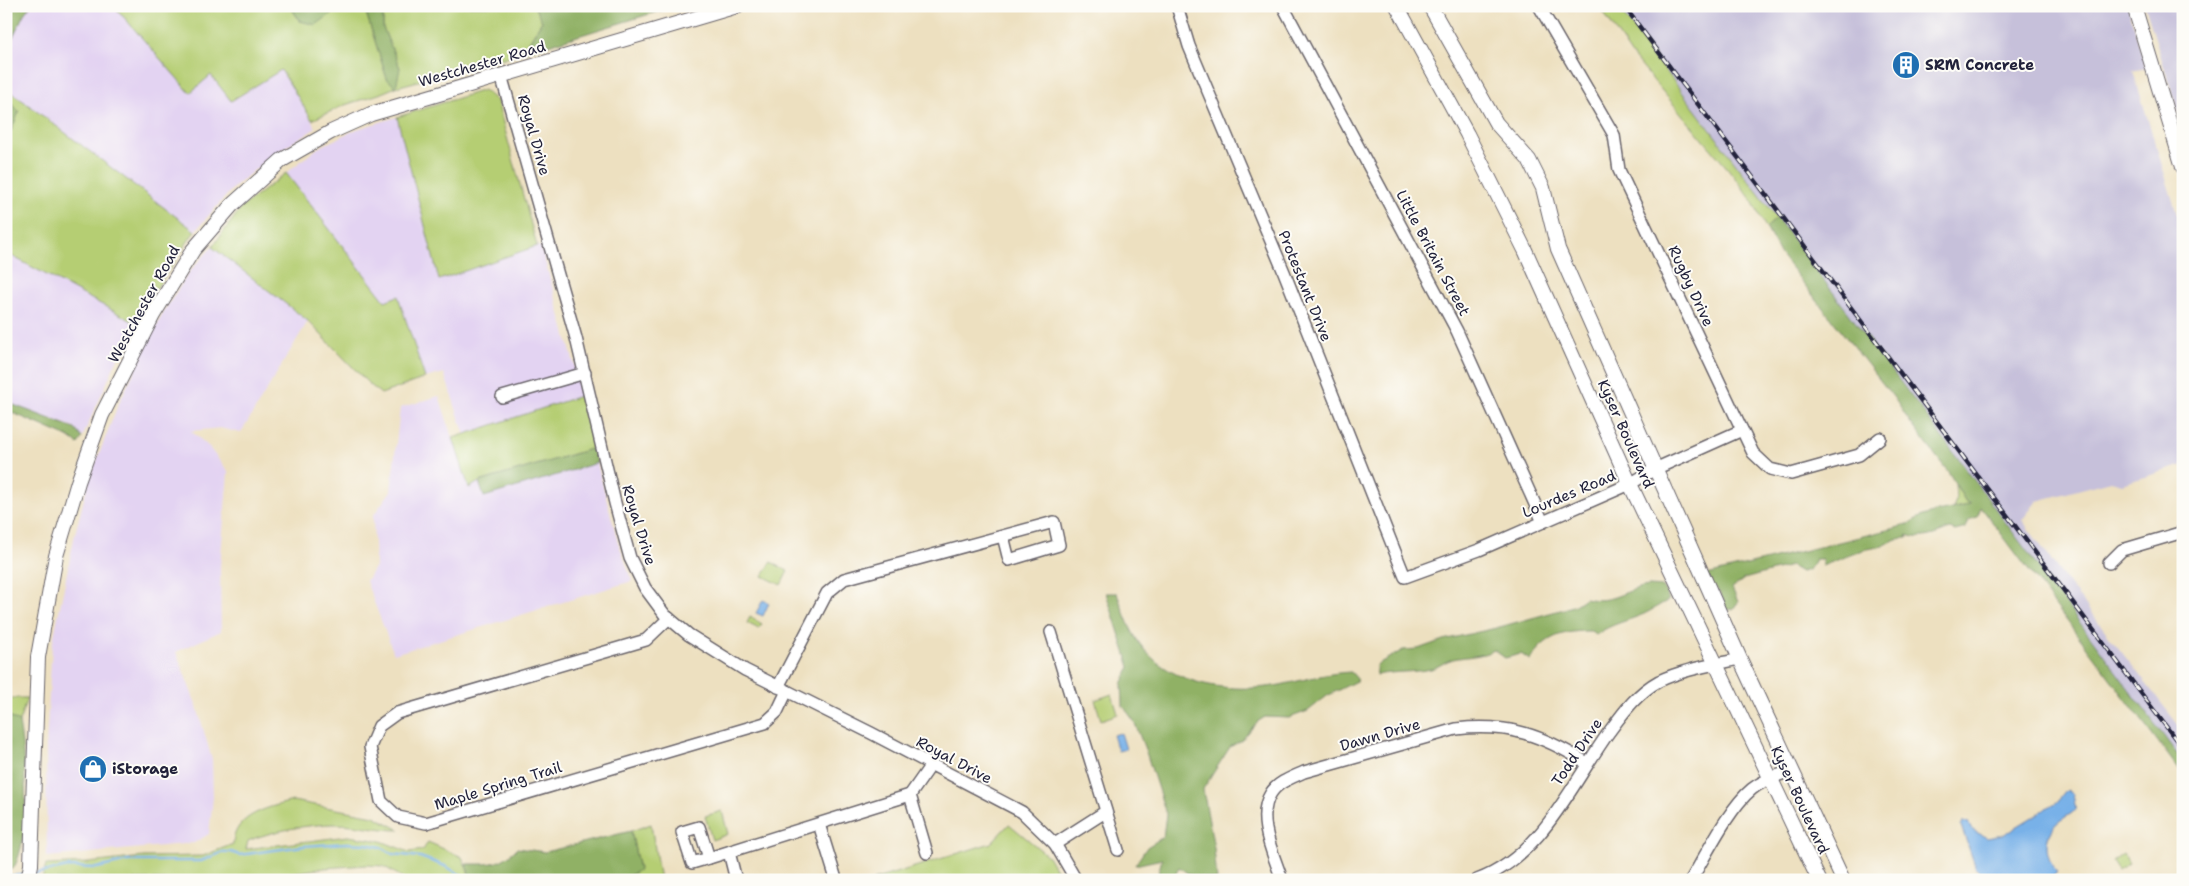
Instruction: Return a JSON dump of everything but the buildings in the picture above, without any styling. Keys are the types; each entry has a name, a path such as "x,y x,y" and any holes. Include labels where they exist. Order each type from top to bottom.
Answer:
{"street":[{"name":"Westchester Road","path":"28,880 31,866 38,657 56,556 78,482 102,415 158,307 193,250 232,205 282,160 331,132 371,114 737,6"},
{"name":"Protestant Drive","path":"1177,6 1189,46 1284,272 1405,577"},
{"name":"Little Britain Street","path":"1283,6 1458,331 1543,522"},
{"name":"Kyser Boulevard","path":"1397,6 1467,134 1525,250 1630,484 1718,664 1819,880"},
{"name":"Kyser Boulevard","path":"1430,6 1496,122 1529,160 1543,188 1558,249 1740,659 1843,880"},
{"name":"Rugby Drive","path":"1539,6 1614,136 1619,170 1753,453 1770,469 1791,474 1859,454 1880,438"},
{"path":"2134,6 2183,167"},
{"name":"Royal Drive","path":"502,75 585,373 615,503 630,558 645,588 669,618 689,635 745,670 1022,812 1054,844 1073,879"},
{"path":"502,397 585,373"},
{"name":"Lourdes Road","path":"1405,577 1479,550 1630,484 1655,469 1742,430"},
{"name":"Maple Spring Trail","path":"669,618 646,640 398,713 379,726 370,748 381,801 398,817 426,824 765,723 777,712 782,689 827,593 844,579 1054,522 1059,545 1009,560 1004,536"},
{"path":"2109,563 2122,550 2183,532"},
{"path":"1051,632 1118,850"},
{"name":"Todd Drive","path":"1477,880 1507,865 1528,849 1544,829 1586,764 1623,712 1636,698 1666,679 1680,673 1740,659"},
{"name":"Dawn Drive","path":"1282,880 1267,831 1264,812 1271,792 1283,782 1304,772 1456,729 1479,726 1516,730 1542,738 1586,764"},
{"path":"709,858 910,796 931,765"},
{"path":"1691,880 1738,803 1753,788 1771,778 1791,771"},
{"path":"910,796 927,854"},
{"path":"1054,844 1106,812"},
{"path":"819,824 836,879"},
{"path":"729,852 736,880"}],"shaded area":[{"path":"30,6 114,6 190,92 210,75 232,101 281,69 316,128 274,154 234,187 195,231 6,88 6,51 24,14"},
{"path":"1617,6 2128,6 2146,68 2133,71 2183,234 2183,465 2122,484 2111,481 2037,501 2022,520 2071,587 2183,731 2183,762 1963,465"},
{"path":"2145,6 2183,6 2183,127"},
{"path":"397,117 439,280 537,246 541,247 583,395 465,435 444,373 425,378 398,297 385,301 286,173 318,148 357,129"},
{"path":"212,247 308,321 241,433 220,428 191,431 208,446 228,472 220,567 221,631 176,652 197,707 212,760 213,797 209,834 194,843 47,857 46,747 52,646 75,534 89,480 118,405 164,311 190,271"},
{"path":"6,253 134,322 82,438 74,427 6,402"},
{"path":"439,396 469,487 479,482 484,496 597,463 618,542 632,581 394,654 366,581 375,566 373,516 391,491 400,408"}],"green space":[{"path":"6,6 30,6 24,14 6,51"},
{"path":"114,6 290,6 300,21 331,14 337,6 364,6 387,79 400,68 383,28 383,6 534,6 542,21 522,53 396,87 345,105 312,120 281,70 231,101 211,75 190,93"},
{"path":"290,6 337,6 331,14 316,25 300,21"},
{"path":"364,6 383,6 383,28 400,68 396,87 387,79"},
{"path":"534,6 676,6 522,53 542,21"},
{"path":"1599,6 1617,6 1777,218 1766,228 1751,199 1729,170 1631,54"},
{"path":"6,88 195,231 134,322 6,253 6,142 19,112 6,96"},
{"path":"484,90 497,101 537,246 439,280 397,117"},
{"path":"6,96 19,112 6,142"},
{"path":"286,173 385,301 398,296 425,378 381,394 308,321 212,247 242,207"},
{"path":"1777,218 2183,762 2183,775 1981,507 1977,517 1969,520 1966,528 1955,531 1950,529 1923,537 1907,535 1908,538 1896,539 1883,546 1863,550 1822,566 1823,559 1815,559 1809,570 1801,572 1791,566 1744,579 1732,588 1738,602 1733,609 1726,610 1721,595 1707,575 1907,525 1929,514 1970,504 1966,502 1949,473 1894,398 1781,255 1766,228"},
{"path":"583,395 594,448 479,482 469,488 453,438"},
{"path":"6,402 74,428 82,438 78,444 68,437 6,410"},
{"path":"594,448 597,463 484,497 479,482"},
{"path":"1955,484 1966,502 1971,504 1953,508 1956,500"},
{"path":"771,562 788,571 781,585 763,576"},
{"path":"1649,586 1663,587 1669,600 1644,614 1613,625 1596,635 1591,631 1581,631 1556,636 1542,645 1530,660 1521,654 1505,658 1494,650 1479,655 1453,659 1431,669 1377,675 1376,665 1403,650 1418,649 1443,640 1496,628 1564,609 1575,605 1585,598 1603,600"},
{"path":"1106,593 1117,593 1133,633 1148,654 1164,667 1200,683 1220,687 1261,688 1324,675 1351,672 1358,680 1327,696 1308,711 1289,718 1265,717 1257,722 1242,740 1230,747 1203,789 1214,848 1217,880 1190,875 1179,867 1173,880 1154,880 1157,878 1162,859 1135,865 1147,847 1163,837 1166,814 1134,721 1123,706 1122,684 1130,667"},
{"path":"750,617 762,624 759,629 747,623"},
{"path":"1112,694 1118,714 1101,720 1095,700"},
{"path":"6,698 27,698 19,722 6,715"},
{"path":"6,715 19,722 25,776 23,838 19,856 13,869 6,869"},
{"path":"293,801 374,816 400,830 343,824 314,825 257,837 248,841 246,849 348,836 381,841 409,852 423,850 428,842 462,857 469,874 480,880 407,880 383,866 367,865 324,868 246,880 42,880 46,865 144,857 203,856 233,844 235,834 246,819 264,809"},
{"path":"722,811 728,834 712,840 705,816"},
{"path":"651,824 660,880 622,880 639,869 631,831"},
{"path":"1009,824 1048,856 1062,880 873,880 991,843"},
{"path":"631,831 639,870 622,880 480,880 469,874 466,864 494,863 505,858 517,848 545,852"},
{"path":"2123,854 2129,863 2118,871 2112,862"}],"water":[{"path":"763,600 769,603 763,616 756,613"},
{"path":"1121,733 1126,749 1118,751 1113,735"},
{"path":"2067,790 2073,794 2076,810 2060,820 2049,836 2047,842 2048,854 2057,872 2052,878 2045,880 1986,879 1976,868 1961,826 1963,822 1968,822 1971,829 1987,838 2003,835 2057,802"}],"waterway":[{"path":"34,874 68,867 97,868 128,861 201,861 223,852 239,855 304,846 346,843 366,844 381,847 393,854 420,857 445,866 470,880"},
{"path":"6,876 23,875"}],"railway":[{"path":"1624,6 2183,749"}],"place":[{"name":"SRM Concrete","path":"1906,65"},
{"name":"iStorage","path":"93,769"}]}
